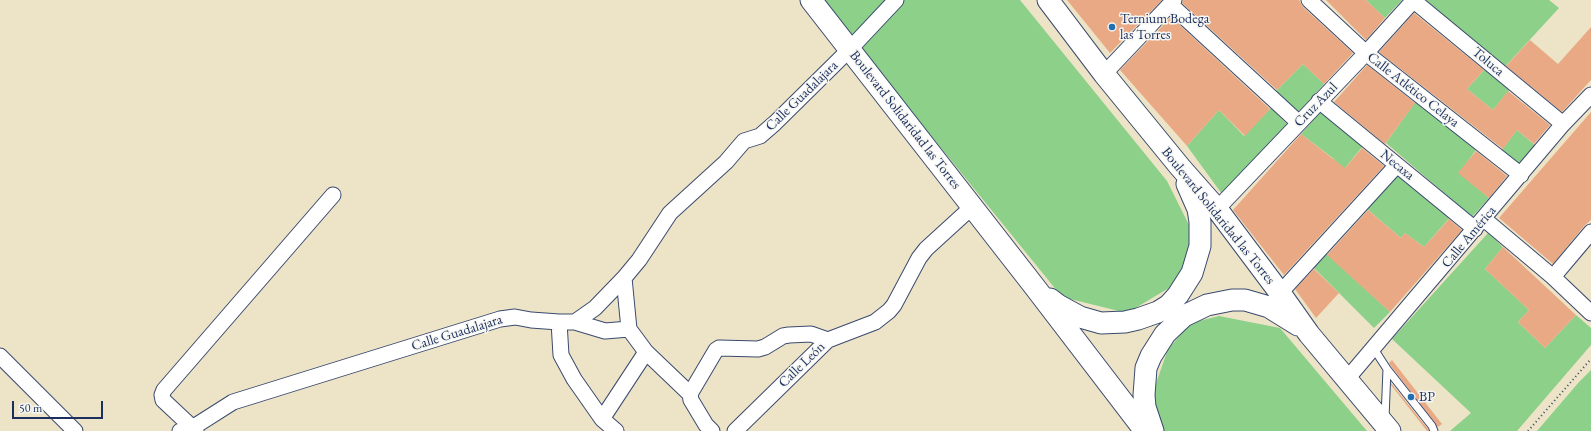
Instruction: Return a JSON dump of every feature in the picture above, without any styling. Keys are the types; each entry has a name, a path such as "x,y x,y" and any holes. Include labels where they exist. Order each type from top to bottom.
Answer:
{"main road":[{"name":"Boulevard Solidaridad las Torres","path":"811,0 1145,431"},
{"name":"Boulevard Solidaridad las Torres","path":"1048,0 1104,74 1217,210 1309,334 1387,427"},
{"path":"1034,286 1058,306 1080,317 1101,323 1125,322 1138,319 1158,312 1169,305 1178,295 1192,273 1200,246 1200,222 1198,209 1180,167"},
{"path":"1153,431 1145,407 1144,382 1146,368 1151,356 1165,334 1184,316 1207,305 1232,300 1245,300 1269,307 1288,318 1309,334"}],"street":[{"name":"Calle Guadalajara","path":"189,430 233,402 500,318 515,317 531,320 575,322 595,308 624,278 670,213 726,162 744,141 760,136 775,123 850,49 896,0"},
{"name":"Calle Atlético Celaya","path":"1309,0 1366,53 1521,175"},
{"name":"Cruz Azul","path":"1217,210 1366,53 1414,0"},
{"name":"Toluca","path":"1414,0 1563,124"},
{"path":"1104,74 1172,2 1299,123"},
{"name":"Necaxa","path":"1319,101 1396,164 1553,277 1591,313"},
{"name":"Calle América","path":"1347,379 1374,349 1563,124 1588,104"},
{"path":"1280,293 1396,164"},
{"path":"189,430 163,400 162,395 164,390 333,195"},
{"name":"Calle León","path":"735,431 828,340 875,322 889,311 894,305 919,258 926,249 972,207"},
{"path":"1553,277 1591,232"},
{"path":"624,278 629,329 646,352 690,394 691,400 712,431"},
{"path":"559,322 561,355 574,379 602,419 616,431"},
{"path":"575,322 605,330 629,329"},
{"path":"690,394 716,350 719,348 758,349 765,347 789,334 811,334 828,340"},
{"path":"602,419 646,352"},
{"path":"0,356 75,431"}],"lane":[{"path":"1374,349 1387,369 1432,426 1434,431"},
{"path":"1387,369 1387,427"}],"path":[{"path":"1528,431 1591,359"}],"green space":[{"path":"821,0 1020,0 1167,181 1200,247 1169,288 1127,313 1062,297"},
{"path":"1366,0 1402,0 1385,18"},
{"path":"1426,0 1549,0 1559,8 1502,70"},
{"path":"1303,64 1324,84 1296,115 1274,93"},
{"path":"1486,68 1510,89 1493,110 1467,89"},
{"path":"1416,101 1476,150 1459,173 1489,198 1472,217 1386,143"},
{"path":"1271,108 1291,128 1222,194 1187,146 1219,110 1244,136"},
{"path":"1320,112 1363,146 1340,174 1334,159 1301,134"},
{"path":"1517,130 1536,146 1517,165 1501,151"},
{"path":"1399,170 1452,215 1424,247 1405,233 1401,238 1366,208"},
{"path":"1488,233 1503,247 1485,269 1529,310 1518,322 1545,348 1576,315 1591,328 1591,345 1517,431 1450,431 1471,413 1392,339"},
{"path":"1326,253 1390,312 1374,328 1313,267"},
{"path":"1219,316 1280,328 1367,431 1164,431 1157,423 1154,389 1168,349 1191,323"},
{"path":"1591,370 1591,431 1537,431 1579,382"}],"building":[{"name":"Ternium Bodega las Torres","path":"1067,0 1162,0 1110,53"},
{"path":"1183,0 1299,0 1303,7 1353,53 1324,84 1303,64 1277,90 1182,3"},
{"path":"1326,0 1366,0 1385,18 1366,40"},
{"path":"1414,13 1484,70 1467,89 1493,110 1508,91 1550,125 1534,144 1517,130 1503,149 1379,52"},
{"path":"1171,17 1270,109 1245,136 1219,110 1187,146 1120,70"},
{"path":"1591,27 1591,80 1562,112 1506,66 1530,40 1558,64"},
{"path":"1367,65 1415,103 1385,144 1334,102"},
{"path":"1591,112 1591,220 1584,226 1553,264 1499,218"},
{"path":"1301,134 1345,168 1362,148 1384,166 1284,275 1233,210"},
{"path":"1476,151 1507,176 1489,198 1458,173"},
{"path":"1368,210 1401,238 1405,233 1424,247 1449,219 1462,230 1390,312 1327,255"},
{"path":"1503,247 1576,315 1545,348 1518,322 1529,310 1485,269"},
{"path":"1314,269 1339,293 1316,318 1295,289"},
{"path":"1392,360 1442,424 1438,427 1391,366 1389,363"},
{"path":"1391,383 1428,429 1429,431 1427,431"}],"place":[{"name":"Ternium Bodega las Torres","path":"1112,27"},
{"name":"BP","path":"1411,397"}]}
